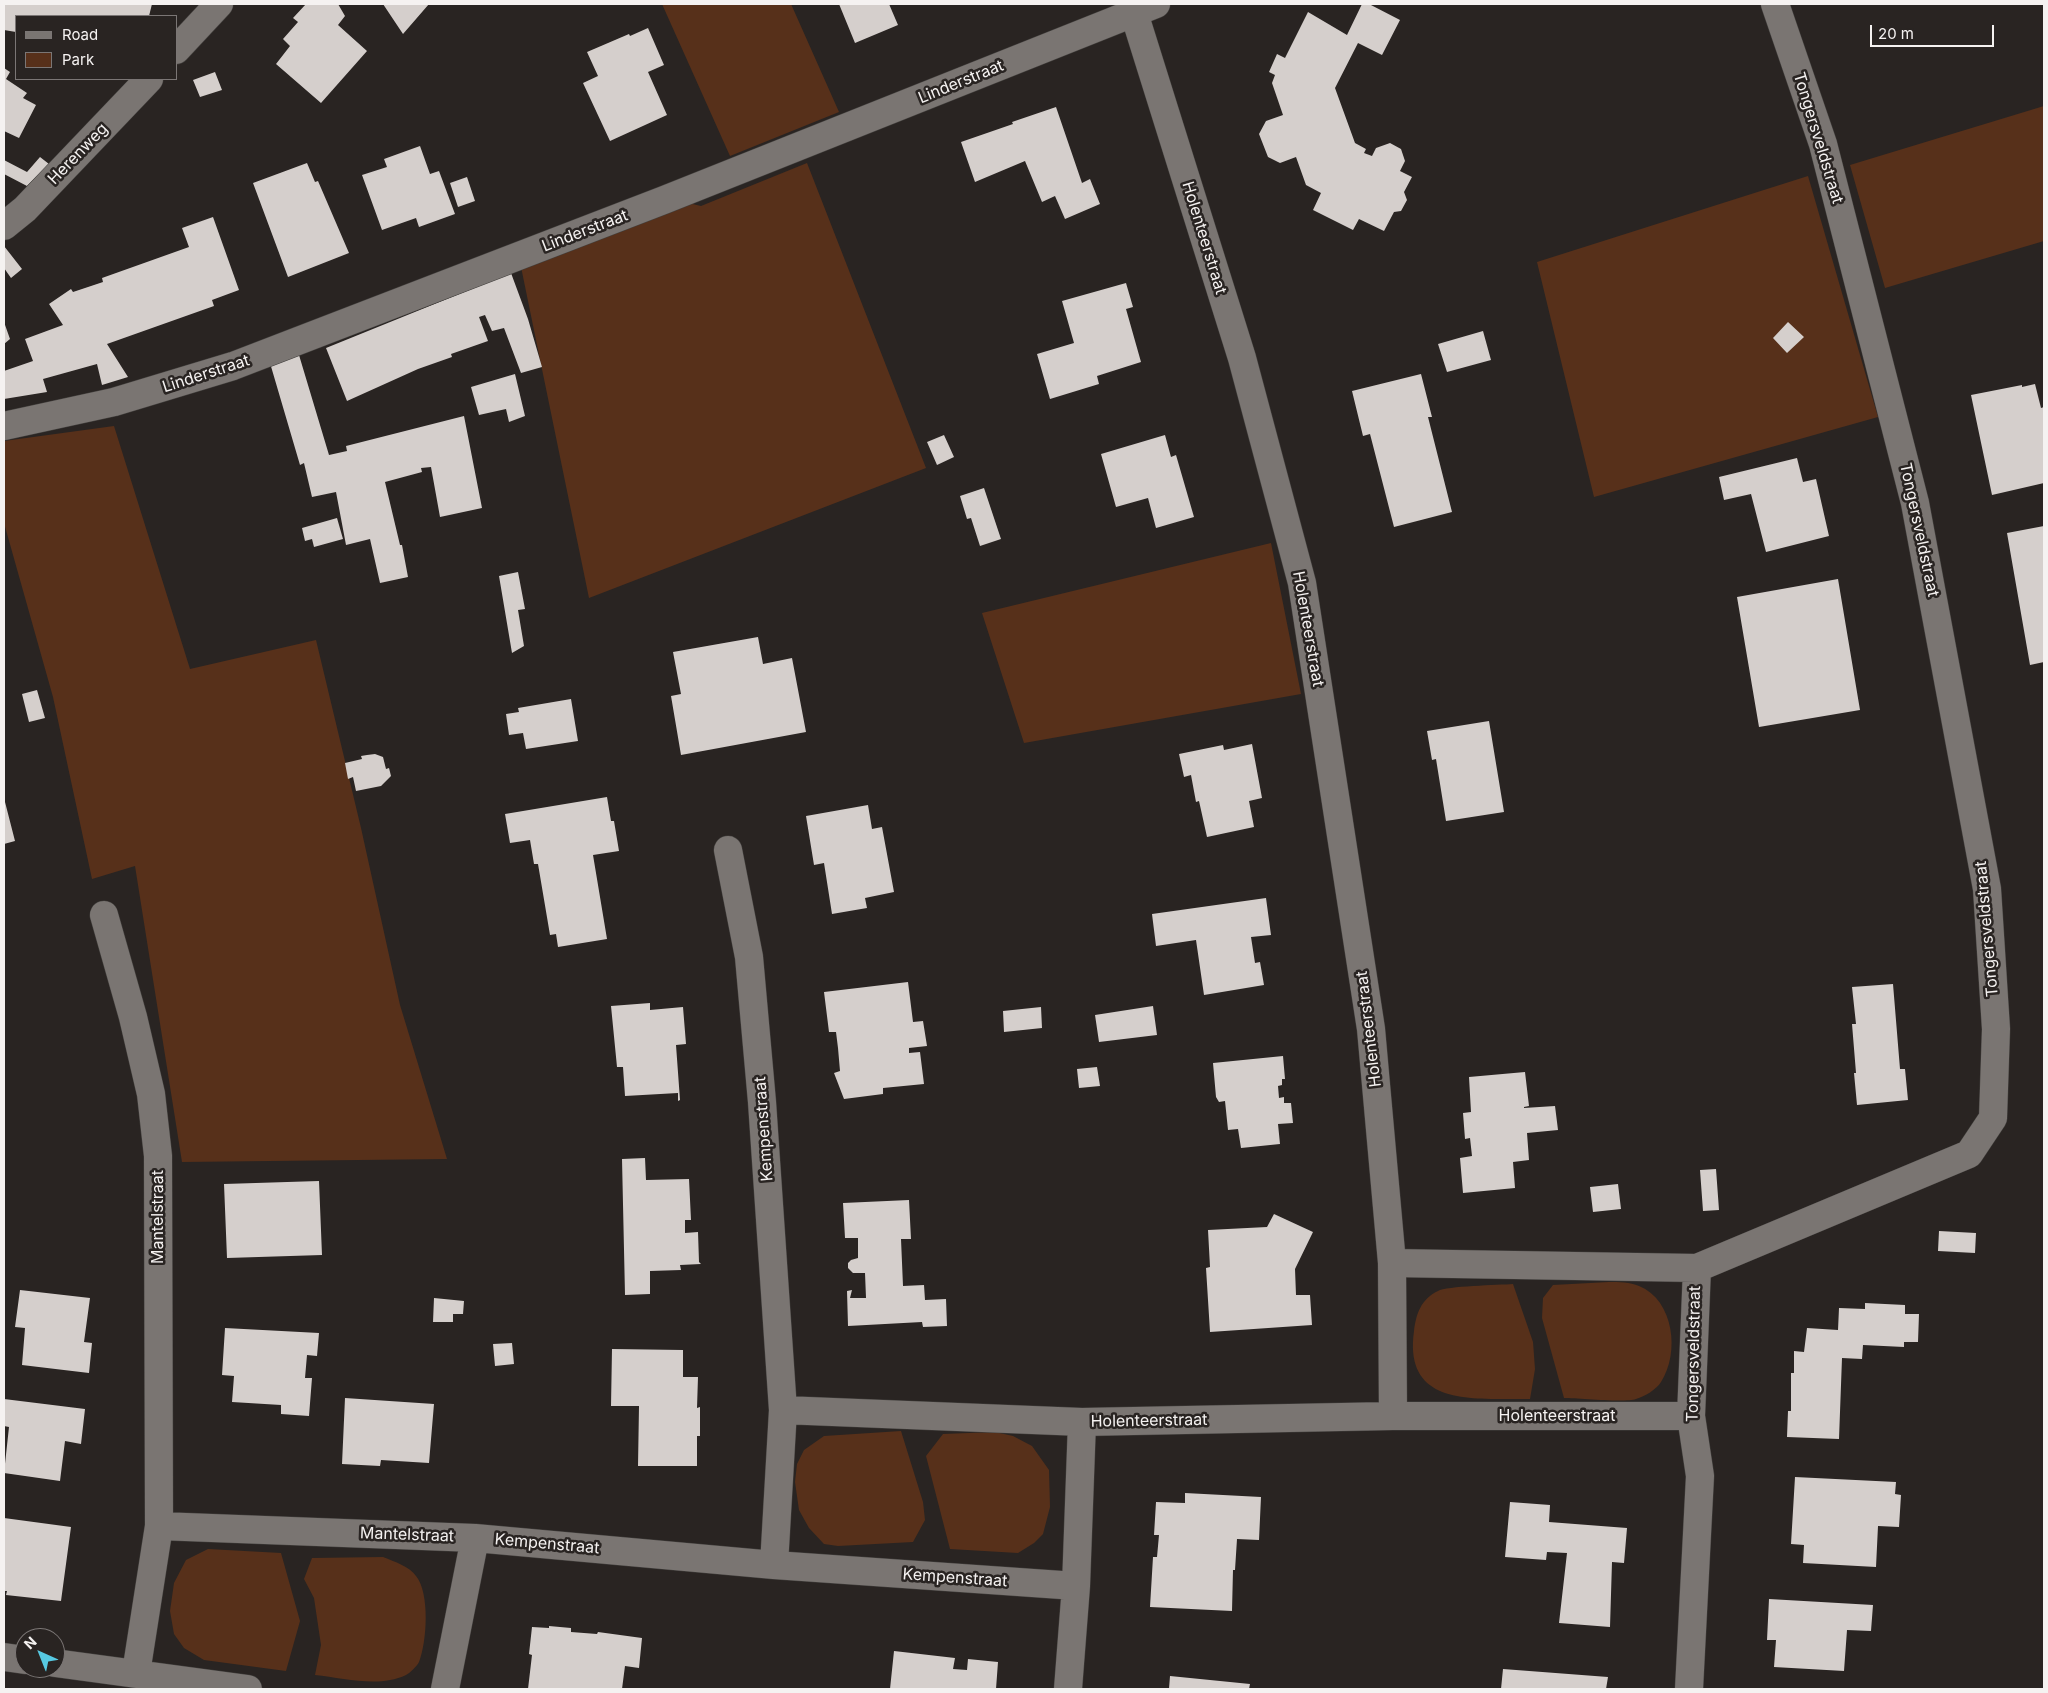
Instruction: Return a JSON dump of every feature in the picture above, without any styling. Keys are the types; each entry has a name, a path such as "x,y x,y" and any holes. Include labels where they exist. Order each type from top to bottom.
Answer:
{"street":[{"path":"178,48 219,4"},
{"name":"Tongersveldstraat","path":"1689,1689 1700,1476 1690,1416 1696,1268 1969,1154 1994,1118 1996,1029 1987,889 1916,503 1823,144 1775,4"},
{"name":"Linderstraat","path":"4,426 114,402 233,366 664,200 1145,8"},
{"name":"Holenteerstraat","path":"1145,8 1302,583 1371,1029 1392,1263 1393,1416"},
{"name":"Herenweg","path":"4,226 25,210 148,80"},
{"name":"Kempenstraat","path":"728,850 749,957 762,1102 783,1410 774,1565"},
{"name":"Mantelstraat","path":"104,915 133,1017 151,1094 158,1156 159,1526 136,1673"},
{"path":"1392,1263 1696,1268"},
{"path":"783,1410 1082,1422"},
{"name":"Holenteerstraat","path":"1068,1689 1076,1586 1082,1422 1393,1416 1690,1416"},
{"name":"Mantelstraat","path":"159,1526 475,1538"},
{"name":"Kempenstraat","path":"445,1689 475,1538 774,1565 1076,1586"},
{"path":"65,1665 248,1689"}],"green space":[{"path":"662,4 791,4 839,112 730,156"},
{"path":"2044,106 2044,241 1885,288 1850,165"},
{"path":"807,163 926,468 589,598 520,262 684,202 701,206"},
{"path":"1808,176 1878,417 1594,497 1537,262"},
{"path":"114,426 190,669 316,640 361,828 400,1005 447,1159 182,1162 135,866 92,879 53,697 4,523 4,441"},
{"path":"1271,543 1301,694 1024,743 982,613"},
{"path":"1609,1282 1628,1283 1639,1286 1651,1293 1660,1303 1670,1328 1672,1343 1667,1370 1656,1388 1636,1399 1564,1398 1542,1318 1543,1298 1553,1285"},
{"path":"1513,1284 1533,1342 1535,1369 1530,1399 1467,1398 1448,1394 1432,1387 1420,1374 1414,1356 1415,1325 1423,1303 1432,1294 1443,1289"},
{"path":"901,1431 923,1502 925,1520 913,1542 838,1546 824,1544 809,1528 799,1510 795,1482 797,1464 804,1450 824,1436"},
{"path":"995,1432 1013,1436 1032,1446 1049,1470 1050,1507 1043,1534 1034,1543 1018,1553 950,1549 926,1456 943,1434"},
{"path":"208,1549 281,1553 300,1621 286,1671 204,1660 184,1648 174,1634 170,1611 174,1583 186,1560"},
{"path":"383,1557 410,1570 416,1576 424,1594 426,1618 424,1643 419,1662 406,1675 384,1681 361,1681 315,1675 321,1645 314,1598 304,1579 312,1558"}],"building":[{"path":"4,4 152,4 149,15 15,15 15,32 4,30"},
{"path":"306,4 338,4 345,16 338,25 367,51 321,103 276,64 290,46 283,39 298,22 293,18"},
{"path":"383,4 429,4 403,34"},
{"path":"839,4 889,4 898,25 855,43"},
{"path":"1362,4 1369,4 1400,20 1382,55 1358,43 1335,88 1355,143 1366,149 1364,153 1372,156 1376,148 1390,143 1401,149 1405,161 1400,171 1412,177 1404,192 1407,200 1401,211 1394,212 1384,231 1359,219 1353,230 1313,210 1321,193 1306,185 1296,157 1280,163 1268,157 1259,134 1266,121 1283,115 1272,83 1275,75 1269,72 1277,54 1285,58 1308,12 1347,35"},
{"path":"648,28 664,65 648,72 667,115 610,141 583,83 598,76 587,52"},
{"path":"4,68 10,72 6,79 27,93 23,98 36,105 19,138 4,131"},
{"path":"215,72 222,90 200,97 193,80"},
{"path":"1056,107 1082,183 1090,179 1100,204 1065,219 1055,196 1042,202 1025,161 975,182 961,142"},
{"path":"420,146 430,174 439,171 455,214 419,227 416,218 382,230 362,175 387,167 384,159"},
{"path":"40,157 49,164 27,186 4,174 4,160 27,172"},
{"path":"307,163 315,182 318,181 349,253 288,277 253,183"},
{"path":"467,177 475,201 458,207 450,183"},
{"path":"213,217 239,290 212,300 214,306 107,344 128,377 102,385 97,364 43,379 47,392 4,399 4,371 33,361 25,339 63,325 49,304 71,289 73,292 103,282 102,278 189,247 182,228"},
{"path":"4,246 22,269 11,278 4,268"},
{"path":"511,273 528,319 542,367 521,373 504,328 492,331 485,315 479,317 488,341 451,354 452,357 418,369 347,401 326,348"},
{"path":"1126,283 1133,307 1126,309 1141,362 1097,376 1099,384 1050,399 1037,354 1074,343 1062,301"},
{"path":"4,322 10,339 4,344"},
{"path":"1788,322 1804,337 1787,353 1773,338"},
{"path":"1483,331 1491,360 1447,372 1438,344"},
{"path":"299,355 329,455 347,451 346,446 464,416 482,508 440,517 431,467 421,468 422,472 385,482 400,545 402,545 408,577 380,583 370,539 346,545 336,492 312,497 304,463 300,465 270,363"},
{"path":"515,374 525,416 509,422 506,409 479,415 471,387"},
{"path":"1421,374 1432,417 1428,417 1452,512 1394,527 1370,434 1363,436 1352,391"},
{"path":"2035,384 2041,408 2044,407 2044,483 1992,495 1971,395"},
{"path":"944,435 954,457 937,465 927,442"},
{"path":"1165,435 1171,457 1176,455 1194,517 1156,528 1148,498 1116,507 1101,454"},
{"path":"1797,458 1803,482 1816,479 1829,536 1766,552 1751,494 1724,500 1719,477"},
{"path":"984,488 1001,539 980,546 971,518 967,519 960,496"},
{"path":"337,518 343,539 314,547 312,539 305,541 302,528"},
{"path":"2044,526 2044,662 2030,665 2007,533"},
{"path":"518,572 525,609 518,610 524,646 512,653 499,576"},
{"path":"1838,579 1860,710 1759,727 1737,597"},
{"path":"758,637 763,664 792,658 806,732 681,755 671,696 681,694 673,652"},
{"path":"37,690 45,718 29,722 22,694"},
{"path":"571,699 578,741 526,749 523,733 509,735 506,714 519,712 518,708"},
{"path":"1489,721 1504,812 1446,821 1436,759 1432,760 1427,731"},
{"path":"1252,744 1262,798 1249,801 1254,827 1207,837 1199,801 1196,802 1191,775 1184,777 1179,754 1223,745 1224,750"},
{"path":"375,754 383,757 386,769 389,768 391,776 381,786 356,791 353,777 348,779 345,763 362,759 361,756"},
{"path":"607,797 611,821 614,821 619,851 593,855 607,939 558,947 556,934 550,935 538,864 534,864 530,840 510,843 505,814"},
{"path":"4,802 15,841 4,844"},
{"path":"868,805 872,829 882,827 894,892 865,898 867,908 832,914 824,863 814,865 806,816"},
{"path":"1266,898 1271,935 1251,937 1255,963 1260,962 1264,985 1204,995 1196,940 1156,946 1152,914"},
{"path":"908,982 913,1022 923,1021 927,1046 909,1048 909,1053 920,1052 924,1084 883,1088 883,1094 844,1099 834,1073 840,1071 838,1048 836,1032 829,1032 824,992"},
{"path":"1893,984 1900,1069 1905,1069 1908,1100 1857,1105 1852,1024 1856,1024 1852,987"},
{"path":"650,1003 650,1010 683,1007 686,1044 676,1045 680,1100 678,1101 678,1093 625,1096 623,1067 617,1067 611,1006"},
{"path":"1153,1006 1157,1035 1099,1042 1095,1015"},
{"path":"1041,1007 1042,1028 1004,1032 1003,1011"},
{"path":"1283,1056 1285,1079 1282,1079 1282,1085 1278,1086 1279,1098 1284,1097 1284,1103 1291,1103 1293,1123 1278,1124 1280,1144 1241,1148 1238,1129 1228,1130 1225,1101 1219,1102 1216,1097 1213,1063"},
{"path":"1097,1067 1100,1086 1079,1088 1077,1069"},
{"path":"1525,1072 1529,1106 1524,1108 1555,1106 1558,1130 1527,1133 1529,1160 1513,1162 1515,1188 1463,1193 1460,1158 1472,1156 1470,1138 1465,1139 1463,1113 1471,1112 1469,1077"},
{"path":"645,1158 646,1180 689,1179 691,1220 685,1220 685,1233 698,1232 699,1262 701,1264 680,1265 681,1270 650,1271 650,1294 625,1295 622,1159"},
{"path":"1716,1169 1719,1210 1703,1211 1700,1170"},
{"path":"319,1181 322,1255 227,1258 224,1184"},
{"path":"1618,1184 1621,1209 1593,1212 1590,1187"},
{"path":"909,1200 911,1239 901,1239 903,1286 924,1285 925,1300 946,1299 947,1326 923,1327 922,1322 848,1326 847,1291 852,1290 850,1298 866,1298 865,1273 853,1273 848,1268 848,1263 851,1260 858,1258 858,1238 845,1238 843,1203"},
{"path":"1274,1214 1313,1232 1295,1269 1296,1295 1310,1295 1312,1325 1210,1332 1206,1268 1210,1267 1208,1230 1267,1227"},
{"path":"1939,1231 1976,1233 1975,1253 1938,1251"},
{"path":"20,1290 90,1298 84,1342 92,1343 89,1373 22,1365 25,1328 15,1327"},
{"path":"434,1298 464,1301 463,1314 453,1314 453,1322 433,1322"},
{"path":"1865,1303 1905,1305 1905,1314 1919,1314 1918,1342 1904,1342 1904,1347 1863,1345 1862,1359 1842,1358 1839,1439 1787,1437 1788,1411 1791,1411 1791,1373 1794,1373 1794,1351 1804,1352 1807,1328 1838,1330 1839,1308 1865,1309"},
{"path":"225,1328 319,1333 317,1356 307,1355 305,1378 312,1378 309,1416 281,1414 281,1405 232,1402 234,1376 222,1375"},
{"path":"512,1343 514,1364 495,1366 493,1344"},
{"path":"612,1349 683,1350 683,1377 698,1377 697,1408 700,1407 700,1436 697,1436 697,1466 638,1466 639,1406 611,1406"},
{"path":"345,1398 434,1404 429,1463 381,1460 380,1466 342,1464"},
{"path":"4,1399 85,1409 81,1444 65,1441 60,1481 4,1473 9,1427 4,1426"},
{"path":"1795,1477 1896,1482 1895,1494 1901,1495 1899,1527 1878,1526 1876,1567 1803,1563 1804,1545 1791,1544"},
{"path":"1185,1493 1261,1497 1259,1540 1237,1539 1235,1570 1233,1570 1232,1611 1150,1607 1153,1557 1157,1557 1159,1535 1154,1535 1156,1502 1185,1503"},
{"path":"1510,1502 1550,1505 1549,1522 1627,1528 1624,1563 1612,1562 1610,1627 1559,1623 1567,1553 1547,1552 1546,1560 1505,1557"},
{"path":"4,1518 71,1527 61,1601 6,1595 7,1591 4,1591"},
{"path":"1769,1599 1873,1605 1871,1631 1847,1630 1844,1671 1774,1667 1776,1640 1767,1640"},
{"path":"549,1626 571,1628 571,1632 597,1634 598,1632 642,1638 639,1668 625,1666 622,1689 528,1689 532,1655 529,1654 532,1627 549,1628"},
{"path":"894,1651 955,1658 953,1669 967,1670 968,1659 998,1662 996,1689 890,1689"},
{"path":"1503,1669 1608,1677 1606,1689 1501,1689"},
{"path":"1170,1676 1250,1684 1249,1689 1169,1689"}]}
